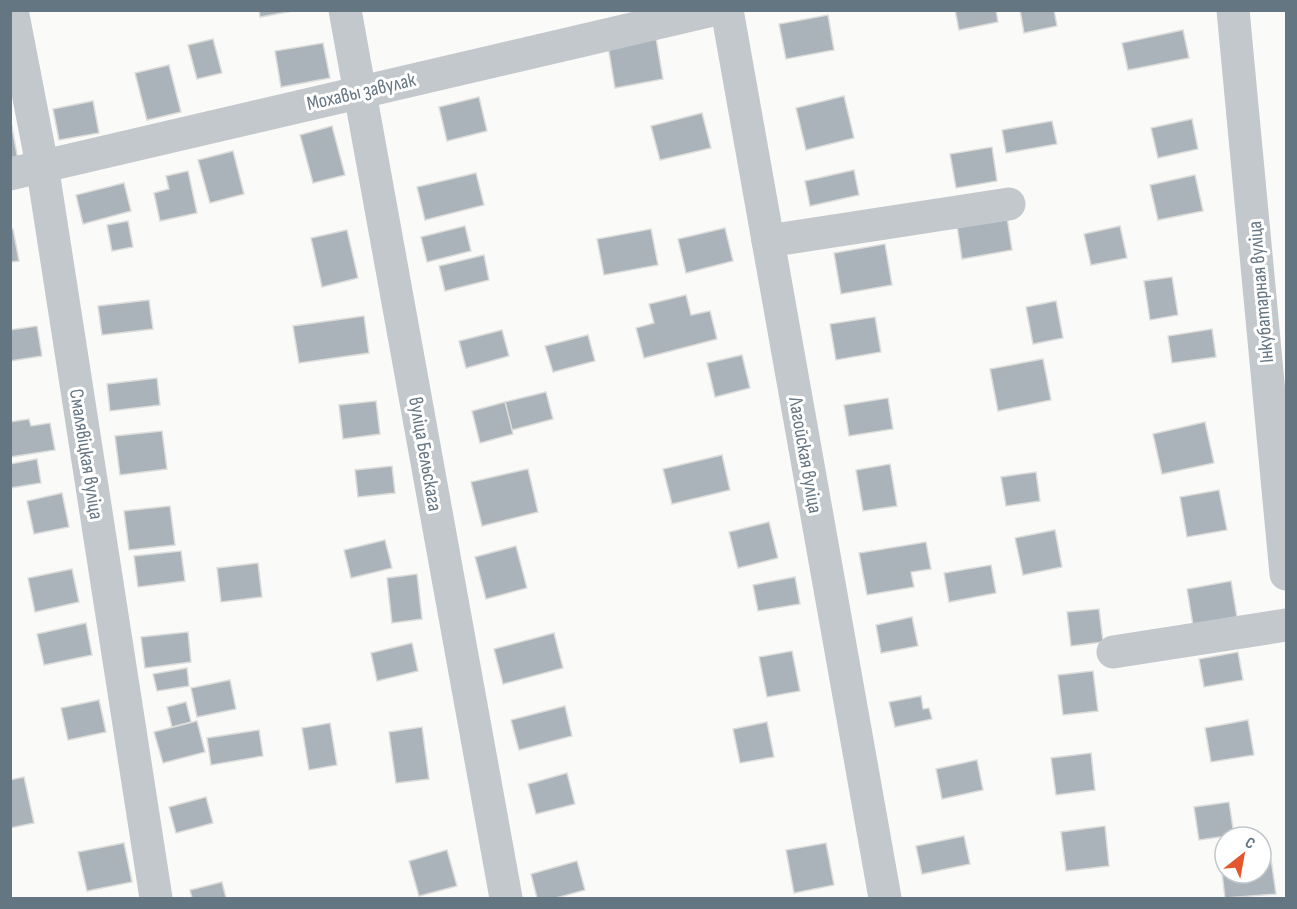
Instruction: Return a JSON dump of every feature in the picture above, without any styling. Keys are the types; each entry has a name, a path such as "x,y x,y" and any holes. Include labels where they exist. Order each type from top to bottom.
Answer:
{"street":[{"name":"Смалявіцкая вуліца","path":"12,10 42,165 156,898"},
{"name":"вуліца Бельскага","path":"345,10 506,898"},
{"name":"Мохавы завулак","path":"10,174 713,10"},
{"name":"Лагойская вуліца","path":"727,10 885,898"},
{"name":"Інкубатарная вуліца","path":"1233,10 1287,574"},
{"path":"768,241 1009,204"},
{"path":"1113,652 1287,625"}],"building":[{"path":"259,10 298,10 260,17"},
{"path":"955,10 996,10 998,22 959,30"},
{"path":"1020,10 1054,10 1057,26 1024,33"},
{"path":"828,15 834,50 786,59 779,24"},
{"path":"1183,30 1189,58 1128,70 1122,43"},
{"path":"656,38 663,79 615,88 608,46"},
{"path":"213,39 222,73 197,79 188,45"},
{"path":"323,43 330,78 281,87 275,51"},
{"path":"169,65 181,112 147,120 135,73"},
{"path":"844,96 854,138 806,150 796,108"},
{"path":"479,97 487,131 447,141 439,107"},
{"path":"93,101 99,133 59,140 53,109"},
{"path":"702,113 711,148 660,160 651,126"},
{"path":"1192,119 1198,149 1158,158 1151,128"},
{"path":"1052,121 1057,144 1006,153 1002,130"},
{"path":"11,122 18,160 10,161"},
{"path":"332,126 345,175 313,183 300,135"},
{"path":"992,147 997,181 956,188 950,154"},
{"path":"233,151 244,194 210,203 198,160"},
{"path":"854,170 859,195 810,206 805,181"},
{"path":"188,171 197,213 160,221 154,193 169,189 166,176"},
{"path":"476,173 484,205 425,220 417,187"},
{"path":"1195,175 1203,211 1158,220 1150,185"},
{"path":"124,183 131,211 83,224 76,195"},
{"path":"1007,217 1012,250 962,259 957,225"},
{"path":"128,221 133,247 112,251 107,225"},
{"path":"465,226 471,251 427,262 421,237"},
{"path":"1120,226 1127,258 1091,265 1084,234"},
{"path":"725,228 733,261 686,273 678,239"},
{"path":"13,229 19,261 10,262 10,230"},
{"path":"651,229 658,265 604,275 597,239"},
{"path":"347,230 358,278 322,287 311,238"},
{"path":"885,244 892,285 841,294 834,253"},
{"path":"484,255 489,280 445,291 439,266"},
{"path":"1172,277 1178,315 1150,320 1144,281"},
{"path":"686,295 691,315 710,311 717,339 644,358 636,328 654,323 649,304"},
{"path":"149,300 153,329 102,335 98,306"},
{"path":"1056,301 1063,338 1033,344 1026,307"},
{"path":"364,316 369,353 299,363 293,326"},
{"path":"875,317 881,352 836,360 830,324"},
{"path":"37,326 42,356 10,361 10,330"},
{"path":"1212,329 1216,357 1172,363 1168,336"},
{"path":"502,330 509,356 466,368 459,341"},
{"path":"588,335 595,361 553,372 545,346"},
{"path":"742,355 750,388 715,397 707,363"},
{"path":"1043,359 1051,400 998,411 990,369"},
{"path":"157,378 160,405 110,411 107,384"},
{"path":"546,392 553,419 512,430 505,402"},
{"path":"888,398 893,429 849,436 844,405"},
{"path":"376,401 380,434 343,439 339,405"},
{"path":"505,402 513,434 480,443 472,411"},
{"path":"29,419 31,426 50,423 55,450 10,457 10,422"},
{"path":"1205,422 1214,463 1162,474 1153,434"},
{"path":"162,431 167,469 120,475 115,436"},
{"path":"722,455 730,490 672,504 663,469"},
{"path":"37,459 41,483 10,488 10,464"},
{"path":"890,464 897,506 863,511 856,470"},
{"path":"392,466 395,493 358,497 355,470"},
{"path":"528,469 538,512 482,526 471,482"},
{"path":"1036,472 1040,501 1006,506 1001,477"},
{"path":"1219,490 1227,530 1187,537 1180,497"},
{"path":"62,493 69,527 34,534 27,501"},
{"path":"170,506 175,545 129,550 124,511"},
{"path":"769,522 778,558 738,568 729,532"},
{"path":"1055,530 1062,567 1023,575 1015,538"},
{"path":"385,540 392,568 351,578 344,550"},
{"path":"926,542 931,569 911,572 914,587 867,595 859,553"},
{"path":"516,546 527,588 486,599 475,557"},
{"path":"181,551 185,581 138,587 134,556"},
{"path":"258,563 262,597 221,602 217,568"},
{"path":"991,565 996,593 949,602 944,573"},
{"path":"72,569 79,602 35,612 28,578"},
{"path":"417,574 422,619 392,623 387,578"},
{"path":"795,577 800,604 758,611 753,585"},
{"path":"1231,581 1237,617 1193,625 1187,589"},
{"path":"1099,609 1103,642 1071,646 1067,612"},
{"path":"912,617 918,646 881,653 876,625"},
{"path":"86,623 92,655 44,665 37,634"},
{"path":"188,632 191,662 145,668 141,637"},
{"path":"554,633 563,668 503,684 494,649"},
{"path":"412,643 418,671 377,681 371,653"},
{"path":"792,651 800,691 767,697 759,657"},
{"path":"1238,652 1243,680 1204,687 1199,659"},
{"path":"187,668 189,686 157,691 153,674"},
{"path":"1093,671 1098,711 1063,715 1058,675"},
{"path":"230,680 236,709 197,717 191,688"},
{"path":"921,696 923,709 929,708 932,719 895,727 889,702"},
{"path":"99,700 106,732 68,740 61,708"},
{"path":"186,702 191,722 172,727 167,707"},
{"path":"565,706 572,736 519,750 511,720"},
{"path":"1248,720 1254,755 1211,762 1205,728"},
{"path":"197,721 205,752 163,763 154,732"},
{"path":"767,722 774,757 740,763 733,729"},
{"path":"330,723 337,765 309,770 302,728"},
{"path":"422,727 429,779 396,783 389,732"},
{"path":"259,730 263,756 211,765 207,738"},
{"path":"1091,753 1095,790 1056,795 1051,758"},
{"path":"977,760 983,790 942,799 936,769"},
{"path":"567,773 575,804 536,814 528,784"},
{"path":"24,777 34,823 10,828 10,780"},
{"path":"206,797 213,823 176,833 169,807"},
{"path":"1229,802 1232,825 1213,825 1213,838 1199,840 1194,807"},
{"path":"1105,826 1109,866 1066,871 1061,832"},
{"path":"964,836 970,864 922,874 916,846"},
{"path":"124,843 132,882 87,891 78,852"},
{"path":"826,843 834,885 794,893 786,850"},
{"path":"447,850 457,886 419,896 409,861"},
{"path":"577,861 585,890 556,898 537,898 531,874"},
{"path":"1273,873 1276,894 1225,898 1223,885 1273,885"},
{"path":"222,882 226,898 192,898 190,890"}]}
